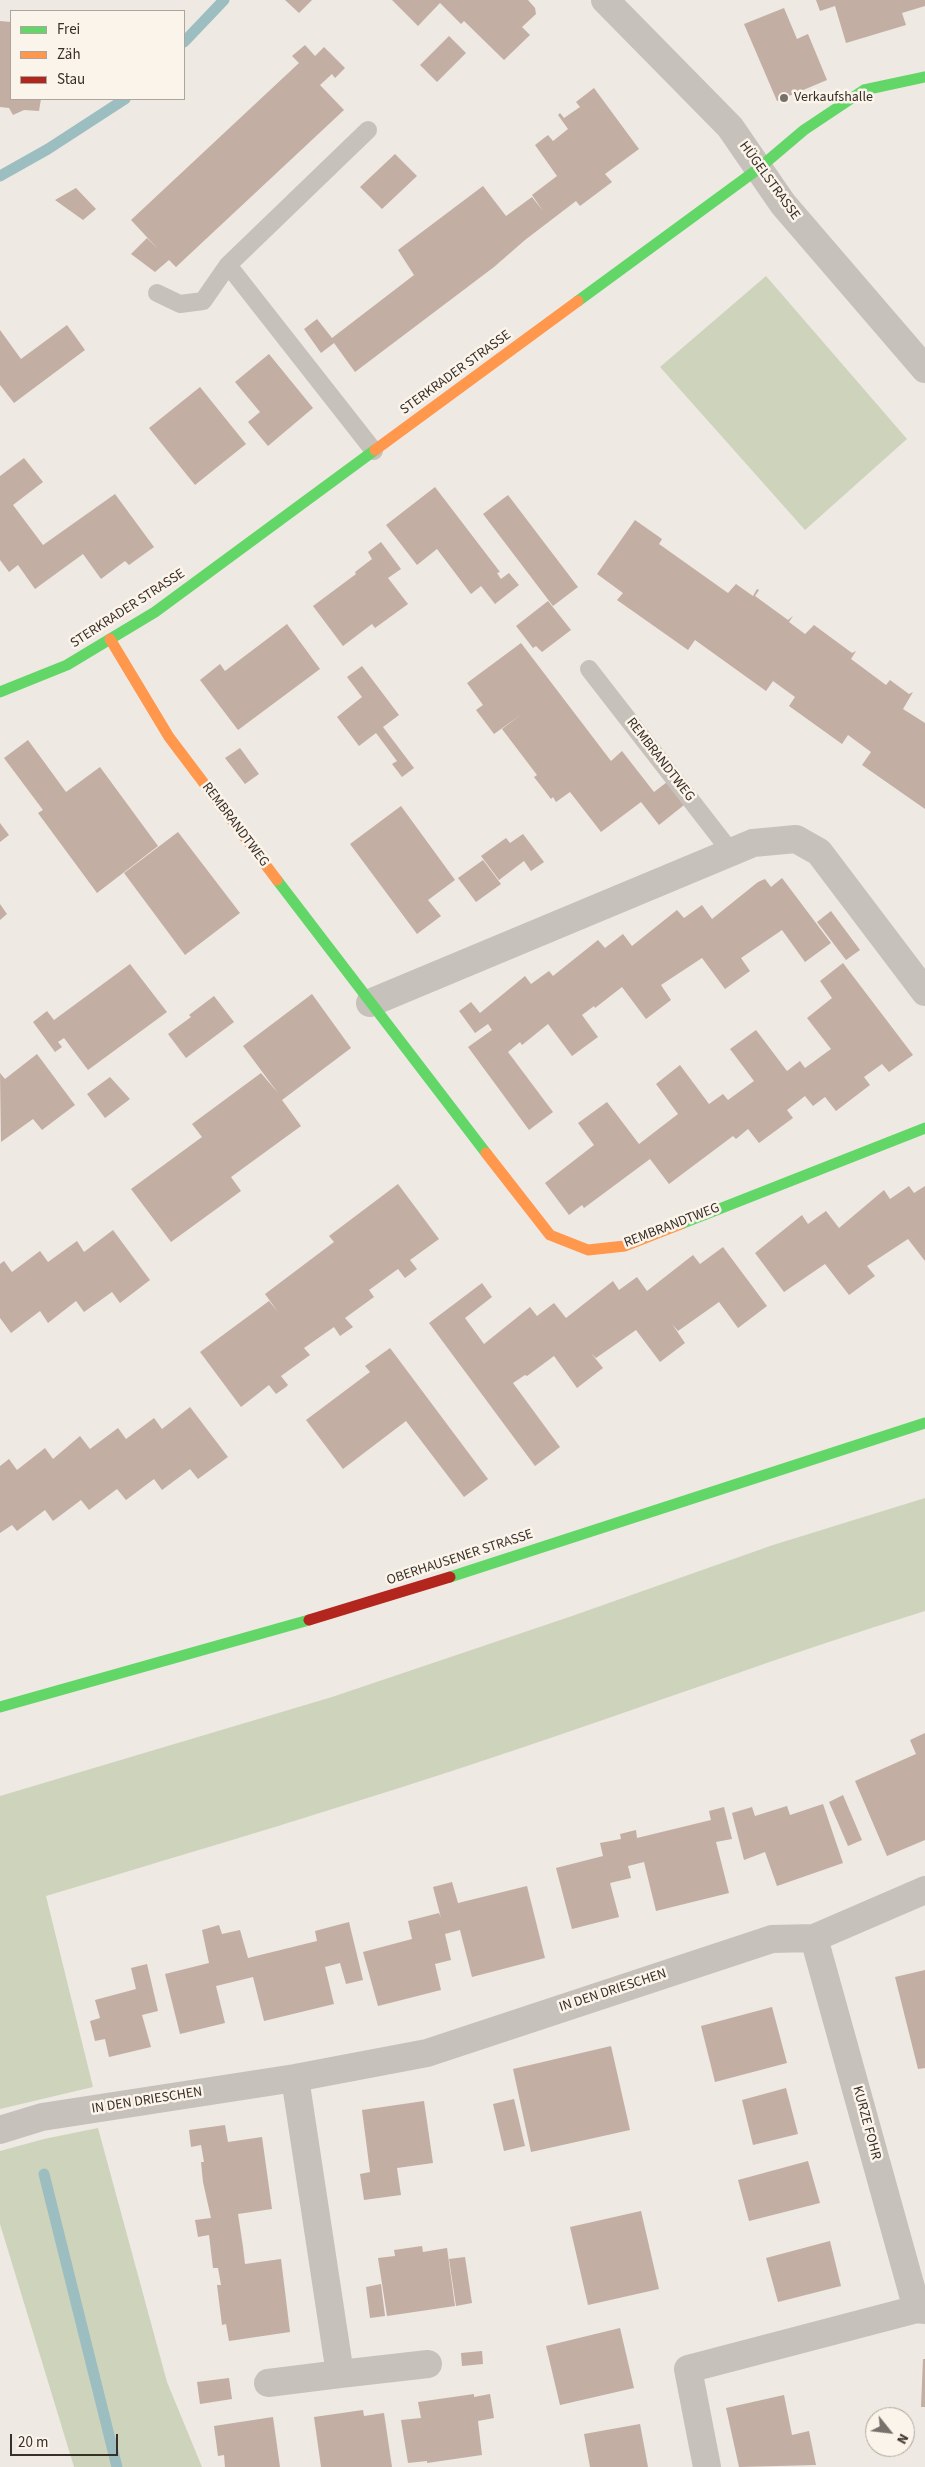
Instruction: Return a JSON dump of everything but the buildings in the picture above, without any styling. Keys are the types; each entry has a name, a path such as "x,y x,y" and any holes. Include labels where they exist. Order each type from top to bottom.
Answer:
{"street":[{"name":"HÜGELSTRASSE","path":"605,0 730,127 783,204 925,369"},
{"name":"STERKRADER STRASSE","path":"0,692 67,666 155,612 758,169 804,130 864,90 925,77"},
{"name":"REMBRANDTWEG","path":"110,639 169,738 370,1003 550,1235 588,1250 625,1246 925,1128"},
{"path":"370,1003 753,843 796,839 819,852 925,992"},
{"name":"OBERHAUSENER STRASSE","path":"0,1707 387,1598 925,1423"},
{"name":"IN DEN DRIESCHEN","path":"0,2130 42,2117 295,2078 427,2053 772,1939 814,1938 925,1890"},
{"name":"KURZE FOHR","path":"707,2467 688,2369 921,2309 814,1938"},
{"path":"295,2078 340,2374"},
{"path":"268,2383 428,2364"}],"lane":[{"path":"157,293 180,304 203,301 228,265 368,130"},
{"path":"228,265 374,451"},
{"name":"REMBRANDTWEG","path":"589,669 731,852"}],"green space":[{"path":"766,276 907,439 805,530 660,367"},
{"path":"925,1498 925,1611 396,1789 46,1896 93,2087 0,2109 0,1796 332,1697 572,1616 773,1545"},
{"path":"98,2128 167,2382 202,2467 74,2467 0,2224 0,2151 44,2139"}],"waterway":[{"path":"185,41 224,0"},
{"path":"0,176 48,149 123,100"},
{"path":"44,2174 117,2467"}],"traffic: fast":[{"path":"578,301 758,169 804,130 864,90 925,77"},
{"path":"0,692 67,665 155,612 375,450"},
{"path":"277,880 486,1153"},
{"path":"681,1224 925,1128"},
{"path":"450,1577 925,1423"},
{"path":"0,1707 309,1620"}],"traffic: slow":[{"path":"375,450 578,301"},
{"path":"110,639 169,737 277,880"},
{"path":"486,1153 550,1235 588,1250 625,1246 681,1224"}],"traffic: jam":[{"path":"309,1620 450,1577"}],"place":[{"name":"Verkaufshalle","path":"784,98"}]}
